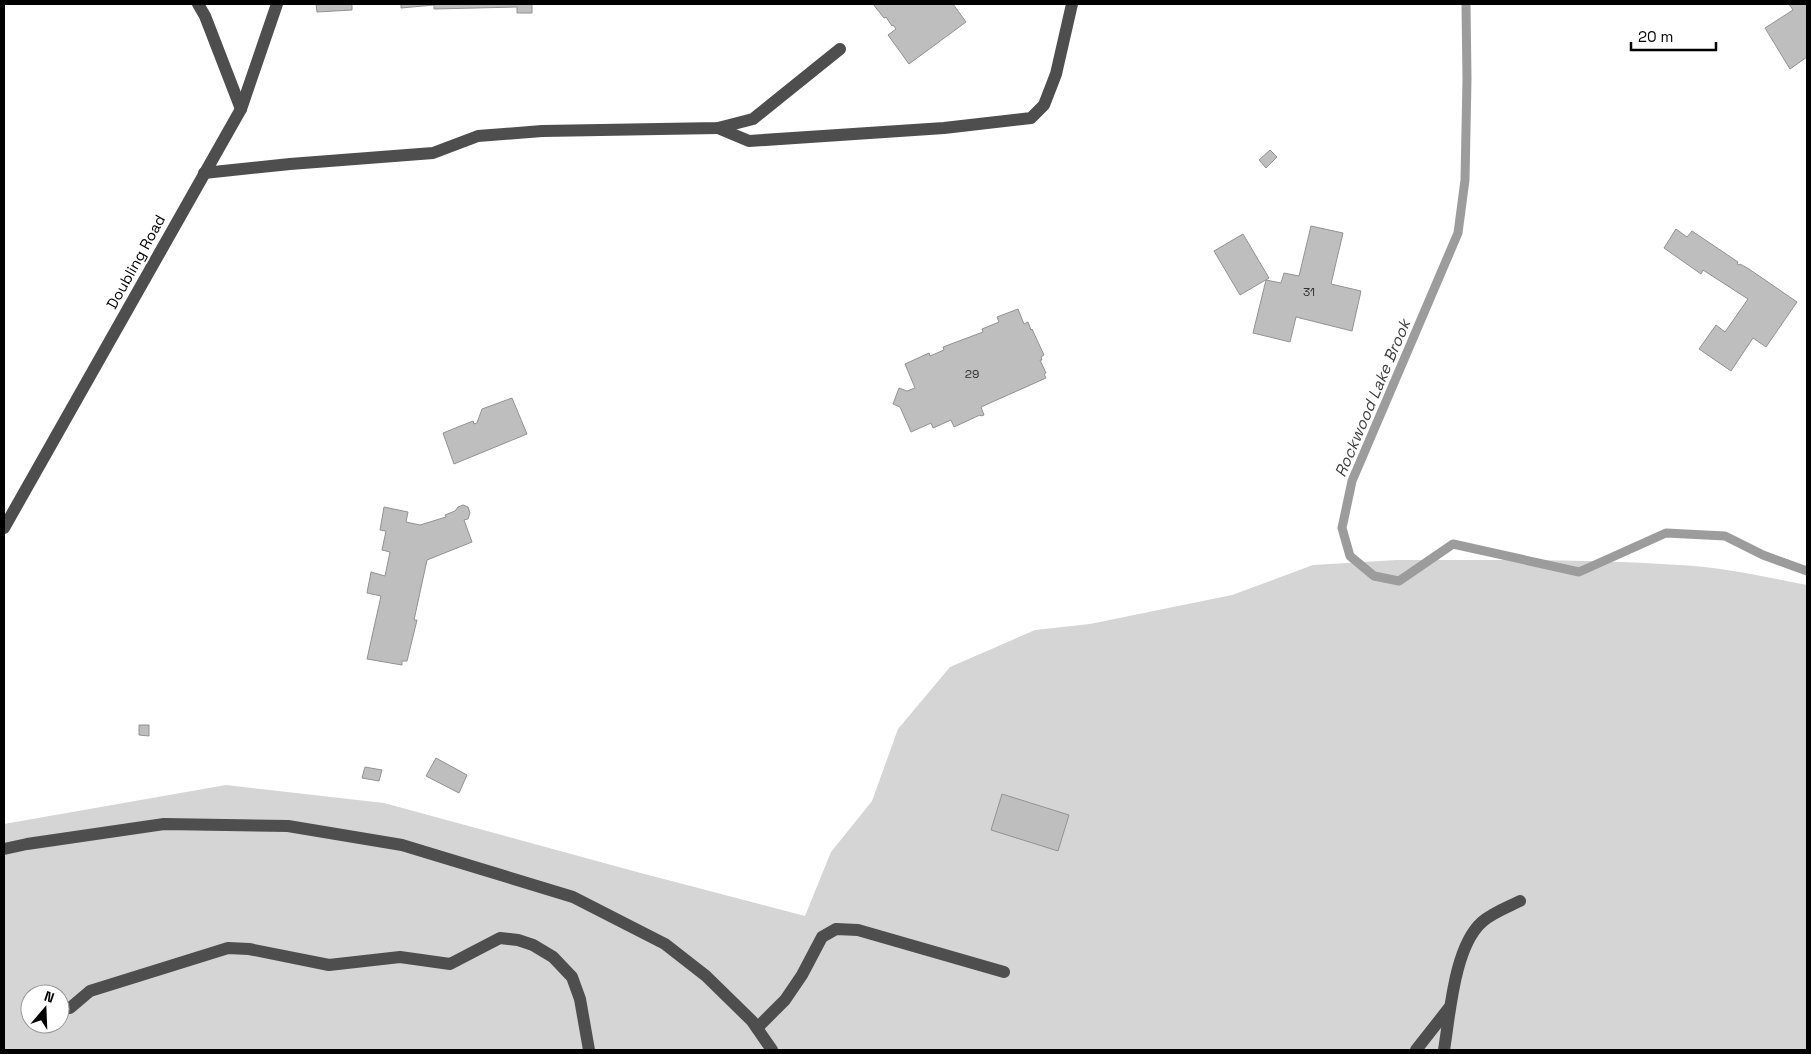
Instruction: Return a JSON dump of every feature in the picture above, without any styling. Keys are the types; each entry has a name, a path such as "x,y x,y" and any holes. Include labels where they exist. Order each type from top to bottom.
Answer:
{"street":[{"path":"198,4 205,16 240,109"},
{"name":"Doubling Road","path":"4,528 240,109 277,4"},
{"path":"718,128 749,140 944,128 1031,118 1044,104 1056,74 1072,4"},
{"path":"204,173 433,153 478,136 524,132 718,128 753,119 840,48"},
{"path":"4,849 164,824 288,826 402,845 573,897 665,944 706,976 752,1021 772,1050"},
{"path":"1444,1050 1455,978 1465,946 1482,922 1520,901"},
{"path":"757,1028 785,1000 802,976 822,937 836,930 858,930 1004,972"},
{"path":"70,1008 90,991 228,948 249,949 329,965 400,957 450,964 500,938 518,940 533,945 553,957 572,977 580,999 589,1050"},
{"path":"1416,1050 1451,1006"}],"shaded area":[{"path":"1397,560 1538,560 1695,566 1807,585 1807,1050 4,1050 4,824 226,785 384,803 805,916 831,852 872,801 898,729 950,667 1035,630 1090,624 1232,595 1313,565"}],"building":[{"path":"316,4 352,4 352,10 317,12"},
{"path":"401,4 532,4 532,13 517,13 517,7 434,9 434,5 401,8"},
{"path":"873,4 953,4 966,22 909,64 888,35 896,29"},
{"path":"1789,4 1807,4 1807,57 1790,69 1765,28 1793,10"},
{"path":"1270,150 1277,157 1266,168 1259,160"},
{"path":"1311,226 1343,233 1331,284 1361,291 1352,331 1296,317 1290,342 1253,333 1266,280 1281,283 1284,273 1299,276"},
{"path":"1676,229 1687,237 1692,231 1738,262 1737,264 1749,269 1797,302 1766,347 1753,338 1731,371 1699,349 1716,325 1725,332 1748,299 1703,270 1701,274 1664,248"},
{"path":"1243,234 1269,278 1240,295 1214,251"},
{"path":"1018,309 1024,324 1028,322 1032,329 1044,355 1041,357 1042,360 1040,360 1046,373 1044,374 1046,378 981,407 984,415 954,427 951,420 933,428 931,423 911,432 900,407 893,404 899,388 907,391 915,388 905,364 929,353 930,356 944,350 943,347 983,332 982,329 999,322 997,317"},
{"path":"512,398 527,434 454,464 443,433 473,421 474,424 477,423 482,409"},
{"path":"463,505 468,507 470,513 468,519 464,520 472,542 427,560 414,620 417,620 407,661 402,661 402,665 367,659 381,596 367,593 371,572 385,576 390,552 382,550 386,531 380,530 384,507 408,512 406,522 420,525 446,517 445,515"},
{"path":"139,725 149,725 149,736 139,735"},
{"path":"436,758 467,775 459,793 426,776"},
{"path":"365,767 382,770 379,781 362,778"},
{"path":"1002,794 1069,815 1058,851 991,830"}],"waterway":[{"name":"Rockwood Lake Brook","path":"1466,4 1465,180 1458,233 1352,481 1342,528 1350,556 1374,576 1399,581 1453,544 1579,572 1666,533 1725,536 1763,555 1807,571"}]}
